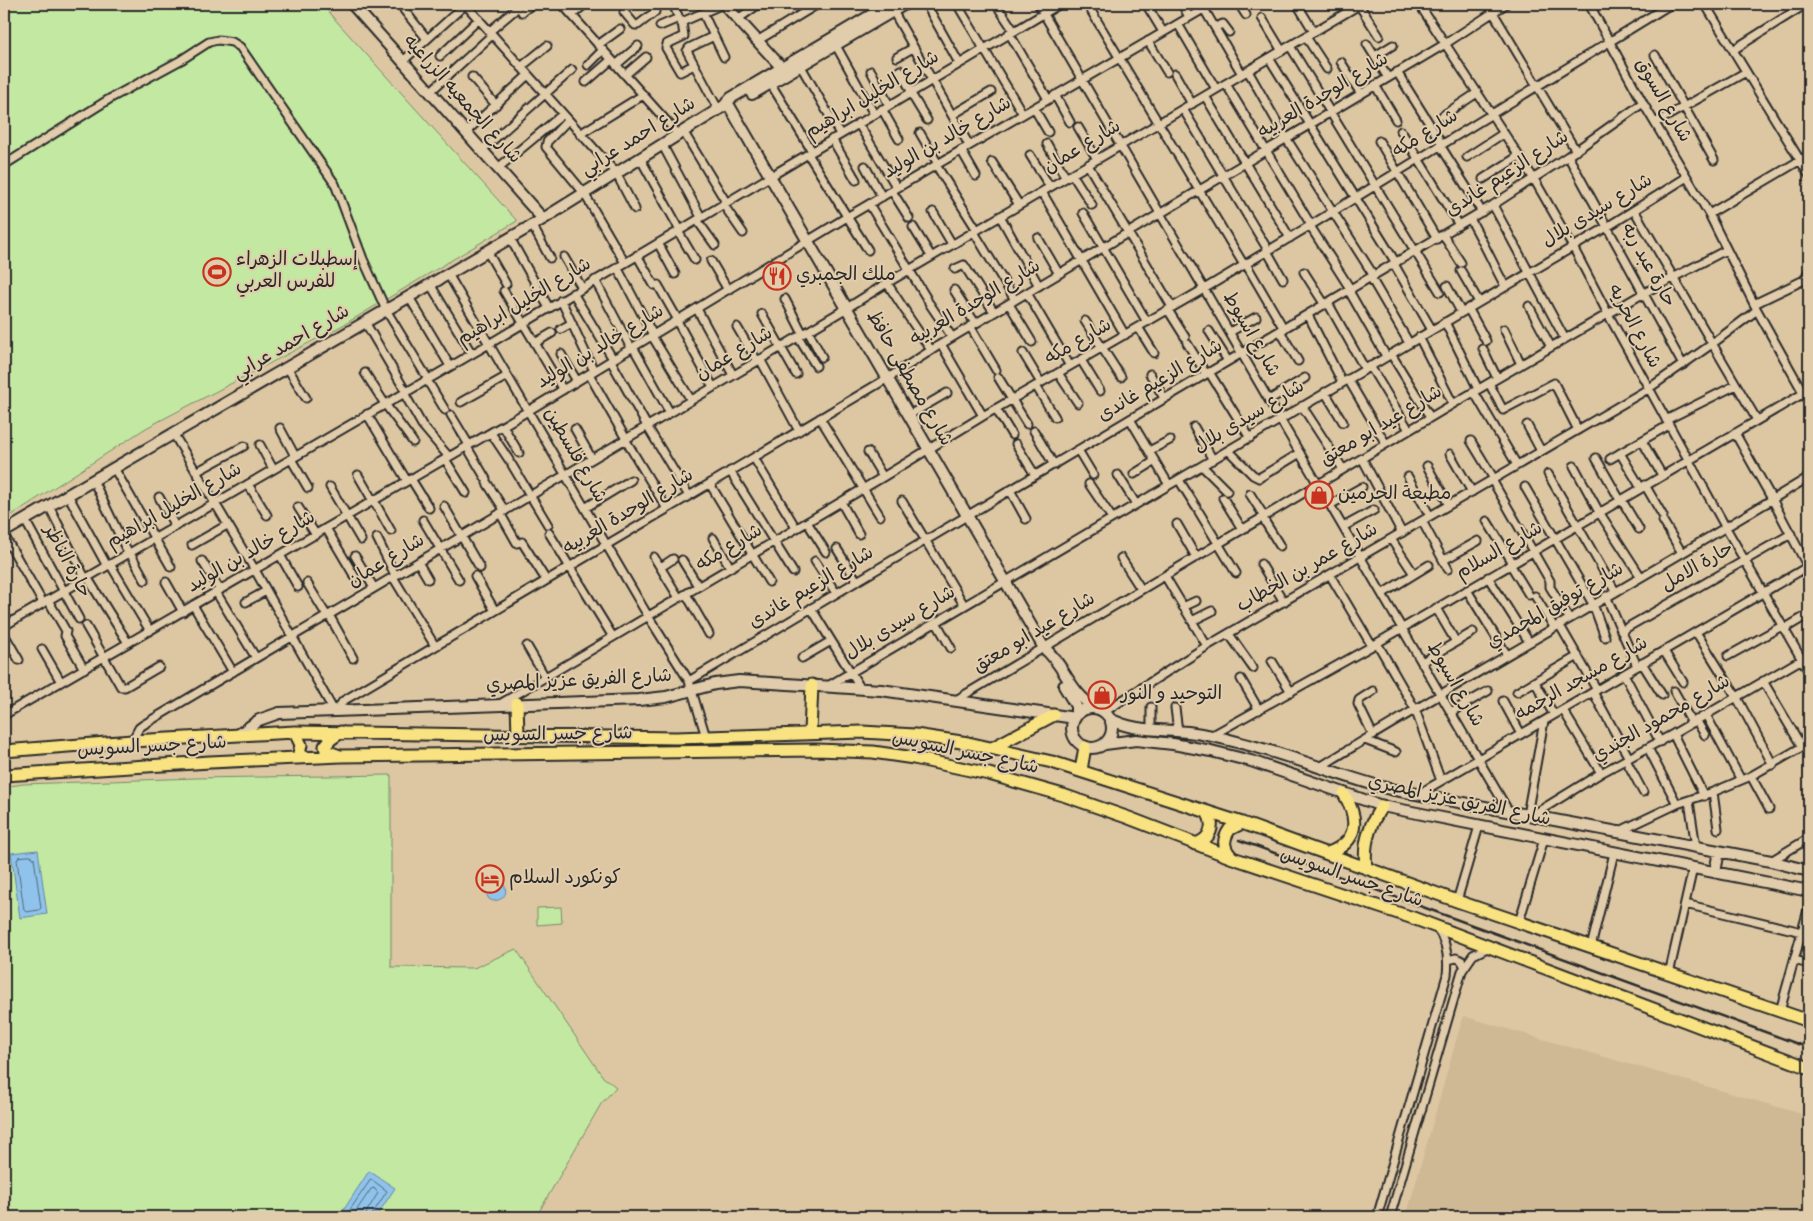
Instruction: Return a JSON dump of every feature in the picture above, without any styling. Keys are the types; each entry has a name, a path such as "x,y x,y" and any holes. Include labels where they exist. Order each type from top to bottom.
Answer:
{"main road":[{"path":"810,733 812,685"},
{"path":"517,703 518,735"},
{"path":"994,747 1054,715"},
{"name":"شارع جسر السويس","path":"4,751 132,741 295,732 706,737 862,732 936,738 994,747 1081,770 1242,823 1457,901 1809,1021"},
{"path":"295,732 301,745 298,758"},
{"path":"341,732 326,743 325,748 330,753 341,756"},
{"path":"1081,770 1085,747"},
{"name":"شارع جسر السويس","path":"4,775 341,756 816,750 873,752 942,764 1026,784 1104,809 1233,858 1413,918 1809,1068"},
{"path":"1328,854 1343,846 1353,831 1354,814 1344,794"},
{"path":"1366,867 1366,839 1372,822 1382,806"},
{"path":"1195,844 1205,839 1209,834 1212,823 1207,812"},
{"path":"1233,858 1225,847 1226,834 1230,828 1242,823"}],"street":[{"name":"شارع الجمعيه الزراعيه","path":"352,4 543,219"},
{"path":"405,4 404,10 427,39"},
{"path":"403,61 466,4 616,173 635,209"},
{"path":"430,92 491,33 520,10 532,4"},
{"path":"562,4 643,95 681,133 743,233"},
{"path":"572,15 585,4"},
{"path":"624,12 635,25 638,25 654,12 655,8 652,4"},
{"path":"673,4 684,36 668,42 666,48 680,72 694,65"},
{"path":"660,26 703,13 724,4 782,68"},
{"path":"738,19 759,4"},
{"path":"757,41 818,4"},
{"name":"شارع احمد عرابي","path":"4,533 543,219 724,106 833,42 885,7 905,4"},
{"path":"926,4 959,63"},
{"path":"957,4 1023,114"},
{"path":"996,4 1011,32 1070,122"},
{"name":"شارع اسيوط","path":"1038,4 1509,812"},
{"name":"شارع الخليل ابراهيم","path":"4,626 489,344 931,79 1060,4"},
{"path":"1087,4 1198,190 1245,264 1298,361"},
{"path":"1146,4 1163,32"},
{"path":"1182,4 1189,17"},
{"name":"شارع خالد بن الوليد","path":"4,714 503,426 847,217 1212,4"},
{"path":"1239,4 1246,16"},
{"path":"1297,4 1314,32"},
{"name":"شارع الحريه","path":"1419,4 1534,179 1573,247 1648,389 1809,672"},
{"path":"1488,4 1576,151"},
{"name":"شارع الوحدة العربيه","path":"336,710 343,701 888,378 952,337 1445,44 1506,4"},
{"name":"شارع السوق","path":"1590,4 1643,103 1709,214 1755,307 1809,403"},
{"name":"شارع مكه","path":"500,704 996,408 1058,374 1290,238 1671,4"},
{"path":"1705,4 1809,175"},
{"path":"1733,50 1806,4"},
{"path":"1358,5 1379,36"},
{"name":"شارع عمان","path":"132,741 139,728 143,725 780,348 887,282 1358,5"},
{"path":"885,7 914,48 970,145"},
{"path":"1204,9 1334,211 1410,343"},
{"path":"703,13 724,57"},
{"path":"1262,18 1282,51"},
{"path":"440,56 479,19"},
{"path":"1178,24 1216,89"},
{"path":"1215,27 1224,24 1229,32"},
{"path":"588,65 601,48 620,29"},
{"path":"714,36 688,49 687,53 724,106"},
{"path":"1306,37 1327,69"},
{"path":"4,165 111,98 181,60 209,42 218,40 232,42 240,47 335,184 362,259 386,310 445,410"},
{"path":"1148,41 1167,72"},
{"path":"833,42 874,114"},
{"path":"1368,44 1388,78"},
{"path":"1375,56 1392,45"},
{"path":"521,67 547,46"},
{"path":"586,82 638,46"},
{"path":"1290,46 1440,292"},
{"path":"897,57 914,48"},
{"path":"1656,55 1714,160"},
{"path":"625,74 646,57"},
{"path":"1269,58 1395,264 1432,330"},
{"path":"798,62 840,134"},
{"name":"شارع احمد عرابي","path":"769,80 782,68 798,62"},
{"path":"1341,62 1361,94"},
{"path":"482,150 572,70"},
{"path":"900,70 927,120"},
{"path":"871,72 890,104"},
{"path":"1397,72 1482,212"},
{"path":"1655,123 1746,72"},
{"path":"1175,74 1192,104"},
{"path":"466,132 528,75"},
{"path":"472,77 496,105"},
{"path":"769,80 847,217 868,250"},
{"path":"1226,84 1389,355 1430,417"},
{"path":"1375,85 1396,120"},
{"path":"952,115 991,92"},
{"path":"1442,116 1477,93"},
{"path":"580,134 643,95"},
{"path":"1205,96 1290,238"},
{"name":"شارع الزعيم غاندى","path":"691,686 836,593 1482,212 1576,151 1643,103"},
{"name":"شارع مصطفى حافظ","path":"724,106 808,241 1044,648 1075,692 1103,713"},
{"path":"1034,108 1048,132"},
{"path":"882,109 900,139"},
{"path":"1182,109 1283,279"},
{"path":"498,168 565,117"},
{"path":"565,117 547,142 546,147 584,193 625,263"},
{"path":"858,124 909,218"},
{"path":"1078,127 1097,159"},
{"path":"1401,131 1459,226"},
{"path":"1467,157 1504,132"},
{"path":"920,133 975,231 1032,342"},
{"path":"832,139 856,180"},
{"path":"1379,142 1397,173 1461,267 1480,302"},
{"path":"662,144 715,246"},
{"path":"1047,144 1092,205"},
{"path":"961,150 976,176"},
{"path":"1030,155 1050,187"},
{"path":"1709,214 1809,155"},
{"path":"1483,179 1519,156"},
{"name":"حارة عبد ربه","path":"1568,156 1683,365"},
{"path":"640,158 695,260"},
{"path":"992,162 1019,205"},
{"path":"1088,165 1170,308 1186,340 1250,438"},
{"path":"865,166 882,197"},
{"name":"شارع سيدى بلال","path":"828,686 1004,581 1229,451 1325,392 1607,227 1687,177"},
{"path":"1042,192 1125,334"},
{"path":"869,204 952,337"},
{"path":"1493,205 1565,339"},
{"path":"1634,210 1756,420"},
{"path":"933,212 952,244"},
{"path":"1082,213 1147,322"},
{"path":"1000,216 1039,286"},
{"path":"1470,219 1488,249 1489,256 1505,286"},
{"path":"532,225 550,258"},
{"path":"913,227 931,256"},
{"path":"510,238 549,308"},
{"path":"1038,238 1059,274"},
{"path":"658,243 675,274"},
{"name":"شارع عيد ابو معتق","path":"956,700 1476,390 1644,293 1726,250"},
{"path":"487,251 535,343 564,390"},
{"path":"637,255 678,320 713,387"},
{"path":"564,257 582,288"},
{"path":"711,261 728,290"},
{"path":"955,269 964,265 994,312"},
{"path":"616,268 652,335 691,400"},
{"path":"1806,282 1809,271"},
{"path":"1304,272 1409,430"},
{"name":"شارع فلسطين","path":"448,274 606,545 691,686 706,737"},
{"path":"595,280 670,413"},
{"path":"887,282 931,350"},
{"name":"شارع عمر بن الخطاب","path":"1103,713 1207,646 1648,389 1712,344 1755,307 1806,282"},
{"path":"430,284 472,354"},
{"path":"1447,286 1461,312"},
{"path":"954,290 1011,400 1026,424"},
{"path":"573,293 612,360 647,426 689,496"},
{"path":"1027,293 1070,366"},
{"path":"408,297 450,366"},
{"path":"785,299 803,334 816,366"},
{"path":"561,300 592,372 626,439 667,509"},
{"path":"1529,306 1551,347"},
{"path":"1468,308 1486,341"},
{"path":"697,309 733,375"},
{"path":"762,314 796,374"},
{"path":"1308,315 1345,381 1386,444"},
{"path":"1230,332 1256,317"},
{"path":"1086,321 1120,377"},
{"path":"365,322 422,425 447,458 466,493"},
{"path":"1445,322 1476,390 1517,466"},
{"path":"560,329 572,323"},
{"path":"737,327 799,431"},
{"path":"1138,327 1154,354"},
{"path":"1504,328 1521,364"},
{"path":"1209,331 1228,361"},
{"path":"535,343 552,333"},
{"path":"803,334 822,357"},
{"path":"1419,337 1453,404"},
{"path":"941,344 983,416"},
{"path":"1483,349 1497,378"},
{"path":"1023,353 1055,418"},
{"path":"561,354 577,381"},
{"path":"1081,360 1100,391"},
{"path":"287,368 306,398"},
{"path":"365,373 385,404 414,442"},
{"path":"1058,374 1078,403"},
{"path":"1150,374 1164,398"},
{"path":"461,402 507,376"},
{"path":"1269,400 1305,378"},
{"path":"1489,383 1503,410 1554,383 1578,430"},
{"path":"1800,386 1809,384"},
{"path":"1610,459 1642,441 1667,422 1736,385"},
{"path":"1325,392 1344,422"},
{"path":"909,415 947,393"},
{"name":"شارع السلام","path":"1211,736 1375,644 1804,393"},
{"path":"1302,406 1343,469"},
{"path":"996,408 1012,435"},
{"path":"367,414 429,508"},
{"path":"451,416 502,512 546,580"},
{"path":"820,418 880,516"},
{"path":"1130,419 1170,485"},
{"path":"1527,425 1541,451"},
{"path":"503,426 519,454"},
{"path":"1194,427 1213,460"},
{"path":"280,428 308,488"},
{"path":"575,430 592,459"},
{"path":"491,432 511,462 569,567 613,637"},
{"path":"1034,432 1054,464"},
{"path":"1735,433 1808,566"},
{"path":"173,434 336,710"},
{"path":"1149,451 1170,440"},
{"path":"1472,441 1550,581 1550,587 1569,618"},
{"path":"1642,441 1662,475"},
{"path":"1016,444 1035,475"},
{"path":"260,445 273,469"},
{"path":"196,472 244,446"},
{"path":"1078,450 1093,475"},
{"path":"1229,451 1255,476 1261,477 1300,453"},
{"path":"868,452 883,477"},
{"path":"1620,453 1643,486 1682,553"},
{"path":"1450,454 1472,492"},
{"path":"754,458 796,528"},
{"path":"1362,458 1402,533"},
{"path":"1596,458 1639,529"},
{"path":"1134,474 1155,461"},
{"path":"1202,466 1225,495 1242,529"},
{"path":"1427,466 1449,505"},
{"path":"1574,466 1599,512 1641,577"},
{"path":"114,468 171,567"},
{"path":"730,472 793,572"},
{"path":"1548,474 1615,591"},
{"path":"1118,475 1136,504"},
{"path":"358,476 391,531"},
{"path":"1408,477 1430,516"},
{"name":"شارع توفيق المحمدي","path":"1320,767 1440,694 1726,528 1809,477"},
{"path":"93,480 129,553 145,580"},
{"path":"585,508 631,480"},
{"path":"1179,480 1236,573"},
{"path":"248,484 267,515"},
{"path":"710,484 769,582"},
{"path":"1089,484 1112,518"},
{"path":"330,487 361,540"},
{"path":"1330,505 1362,487"},
{"path":"1525,487 1593,604 1605,637"},
{"path":"1010,490 1026,519"},
{"path":"1250,494 1280,546"},
{"path":"68,495 108,565 150,630"},
{"path":"159,497 175,526"},
{"path":"902,501 964,605"},
{"path":"841,502 859,534"},
{"path":"49,506 86,578 128,643"},
{"path":"444,506 480,568"},
{"path":"298,507 316,535"},
{"path":"1343,527 1374,510"},
{"name":"حارة الناظر","path":"25,520 79,619"},
{"path":"423,520 459,580"},
{"path":"1422,521 1448,569"},
{"path":"1487,521 1511,564 1578,656 1643,792"},
{"path":"807,522 826,552"},
{"path":"1177,524 1196,557"},
{"path":"192,545 227,525"},
{"path":"326,528 355,577"},
{"path":"4,533 66,631 65,636 84,668"},
{"name":"حارة الامل","path":"1622,631 1791,534"},
{"path":"377,538 394,576 435,646"},
{"path":"713,538 730,568"},
{"path":"1391,539 1414,574"},
{"path":"1444,560 1478,541"},
{"path":"838,549 857,581"},
{"path":"280,555 298,586"},
{"path":"355,556 374,588"},
{"path":"654,557 709,634"},
{"path":"1121,558 1141,590"},
{"path":"661,567 673,559"},
{"path":"682,560 698,586"},
{"path":"202,561 256,658"},
{"path":"815,561 836,593"},
{"path":"418,562 428,579"},
{"path":"1261,564 1284,602"},
{"path":"1382,594 1429,566"},
{"name":"شارع مسجد الرحمه","path":"1417,795 1808,566"},
{"path":"1330,575 1415,710 1441,782"},
{"path":"475,576 495,611"},
{"path":"1165,576 1207,646"},
{"path":"1488,577 1529,642"},
{"path":"166,582 183,612"},
{"path":"307,584 353,658"},
{"path":"1467,590 1507,655"},
{"path":"246,602 266,591"},
{"path":"1606,596 1640,665 1662,695"},
{"path":"1184,607 1196,601"},
{"path":"194,605 233,672"},
{"path":"811,608 861,689"},
{"path":"1436,608 1456,642"},
{"path":"1192,621 1212,611"},
{"path":"1728,656 1809,614"},
{"path":"936,622 951,648"},
{"path":"86,626 122,687 159,667"},
{"path":"1422,662 1473,632"},
{"path":"1696,632 1736,696 1773,765"},
{"path":"4,634 19,660"},
{"path":"1229,634 1253,668"},
{"path":"802,658 831,641"},
{"path":"527,646 545,677"},
{"name":"شارع مصطفى حافظ","path":"1044,648 1046,659 1076,706 1076,717"},
{"path":"42,649 61,682"},
{"path":"1664,651 1683,682"},
{"name":"شارع محمود الجندي","path":"1529,816 1809,655"},
{"path":"1517,692 1578,656"},
{"path":"1272,661 1291,692"},
{"path":"1624,674 1660,742"},
{"path":"1241,679 1259,710"},
{"name":"شارع الفريق عزيز المصري","path":"238,735 259,720 279,713 639,700 666,697 691,686 739,681 861,689 1076,717"},
{"path":"1762,681 1802,748"},
{"path":"1535,682 1554,715"},
{"path":"1373,691 1359,700 1358,704 1373,735"},
{"path":"1451,712 1488,691"},
{"path":"1674,691 1704,735"},
{"path":"1503,701 1521,734"},
{"path":"1151,707 1151,730"},
{"path":"1175,708 1178,731"},
{"path":"1084,710 1103,713 1112,732 1105,744 1095,748 1085,747 1077,741 1073,732 1076,717 1084,710"},
{"path":"1563,710 1602,773"},
{"name":"شارع الفريق عزيز المصري","path":"1103,713 1129,727 1211,736 1266,749 1371,784 1417,795 1696,846 1771,861 1809,871"},
{"path":"1706,715 1742,780"},
{"path":"1529,816 1544,721"},
{"path":"1673,734 1704,796"},
{"name":"شارع الفريق عزيز المصري","path":"1105,744 1136,740 1212,751 1251,761 1382,806 1809,891"},
{"path":"1365,740 1396,752"},
{"path":"1618,832 1677,804 1704,796 1751,776 1809,743"},
{"path":"1648,748 1677,804"},
{"path":"1751,776 1769,809"},
{"path":"1713,792 1718,829"},
{"path":"1689,801 1696,846"},
{"path":"1457,901 1480,826"},
{"path":"1771,861 1809,838"},
{"path":"1520,922 1544,839"},
{"path":"1715,872 1719,851"},
{"path":"1591,947 1614,853"},
{"path":"1669,974 1693,868"},
{"path":"1686,904 1802,932"},
{"path":"1780,1011 1809,906"},
{"path":"1377,1217 1447,974 1448,960 1444,939 1436,927"},
{"path":"1390,1217 1464,965 1478,952 1490,947"},
{"path":"1448,960 1456,958 1461,960 1464,965"},
{"path":"1794,960 1809,964"}],"shaded area":[{"path":"1463,1016 1809,1116 1809,1217 1406,1217"}],"green space":[{"name":"إسطبلات الزهراء للفرس العربي","path":"4,4 321,4 517,221 345,324 146,428 4,520"},
{"path":"391,775 391,967 474,968 516,949 603,1077 616,1087 601,1104 536,1217 4,1217 4,787 23,784 196,778"},
{"path":"561,907 562,923 537,925 537,908"}],"water":[{"path":"38,850 47,914 20,918 11,853"},
{"path":"502,881 506,891 503,897 493,901 489,899 485,892 486,884"},
{"path":"369,1171 395,1188 376,1217 339,1217"}],"railway":[{"path":"1239,840 1809,1048"}],"place":[{"name":"إسطبلات الزهراء للفرس العربي","path":"217,272"},
{"name":"ملك الجمبري","path":"777,276"},
{"name":"مطبعة الحرمين","path":"1319,495"},
{"name":"التوحيد و النور","path":"1102,695"},
{"name":"كونكورد السلام","path":"490,879"}]}
